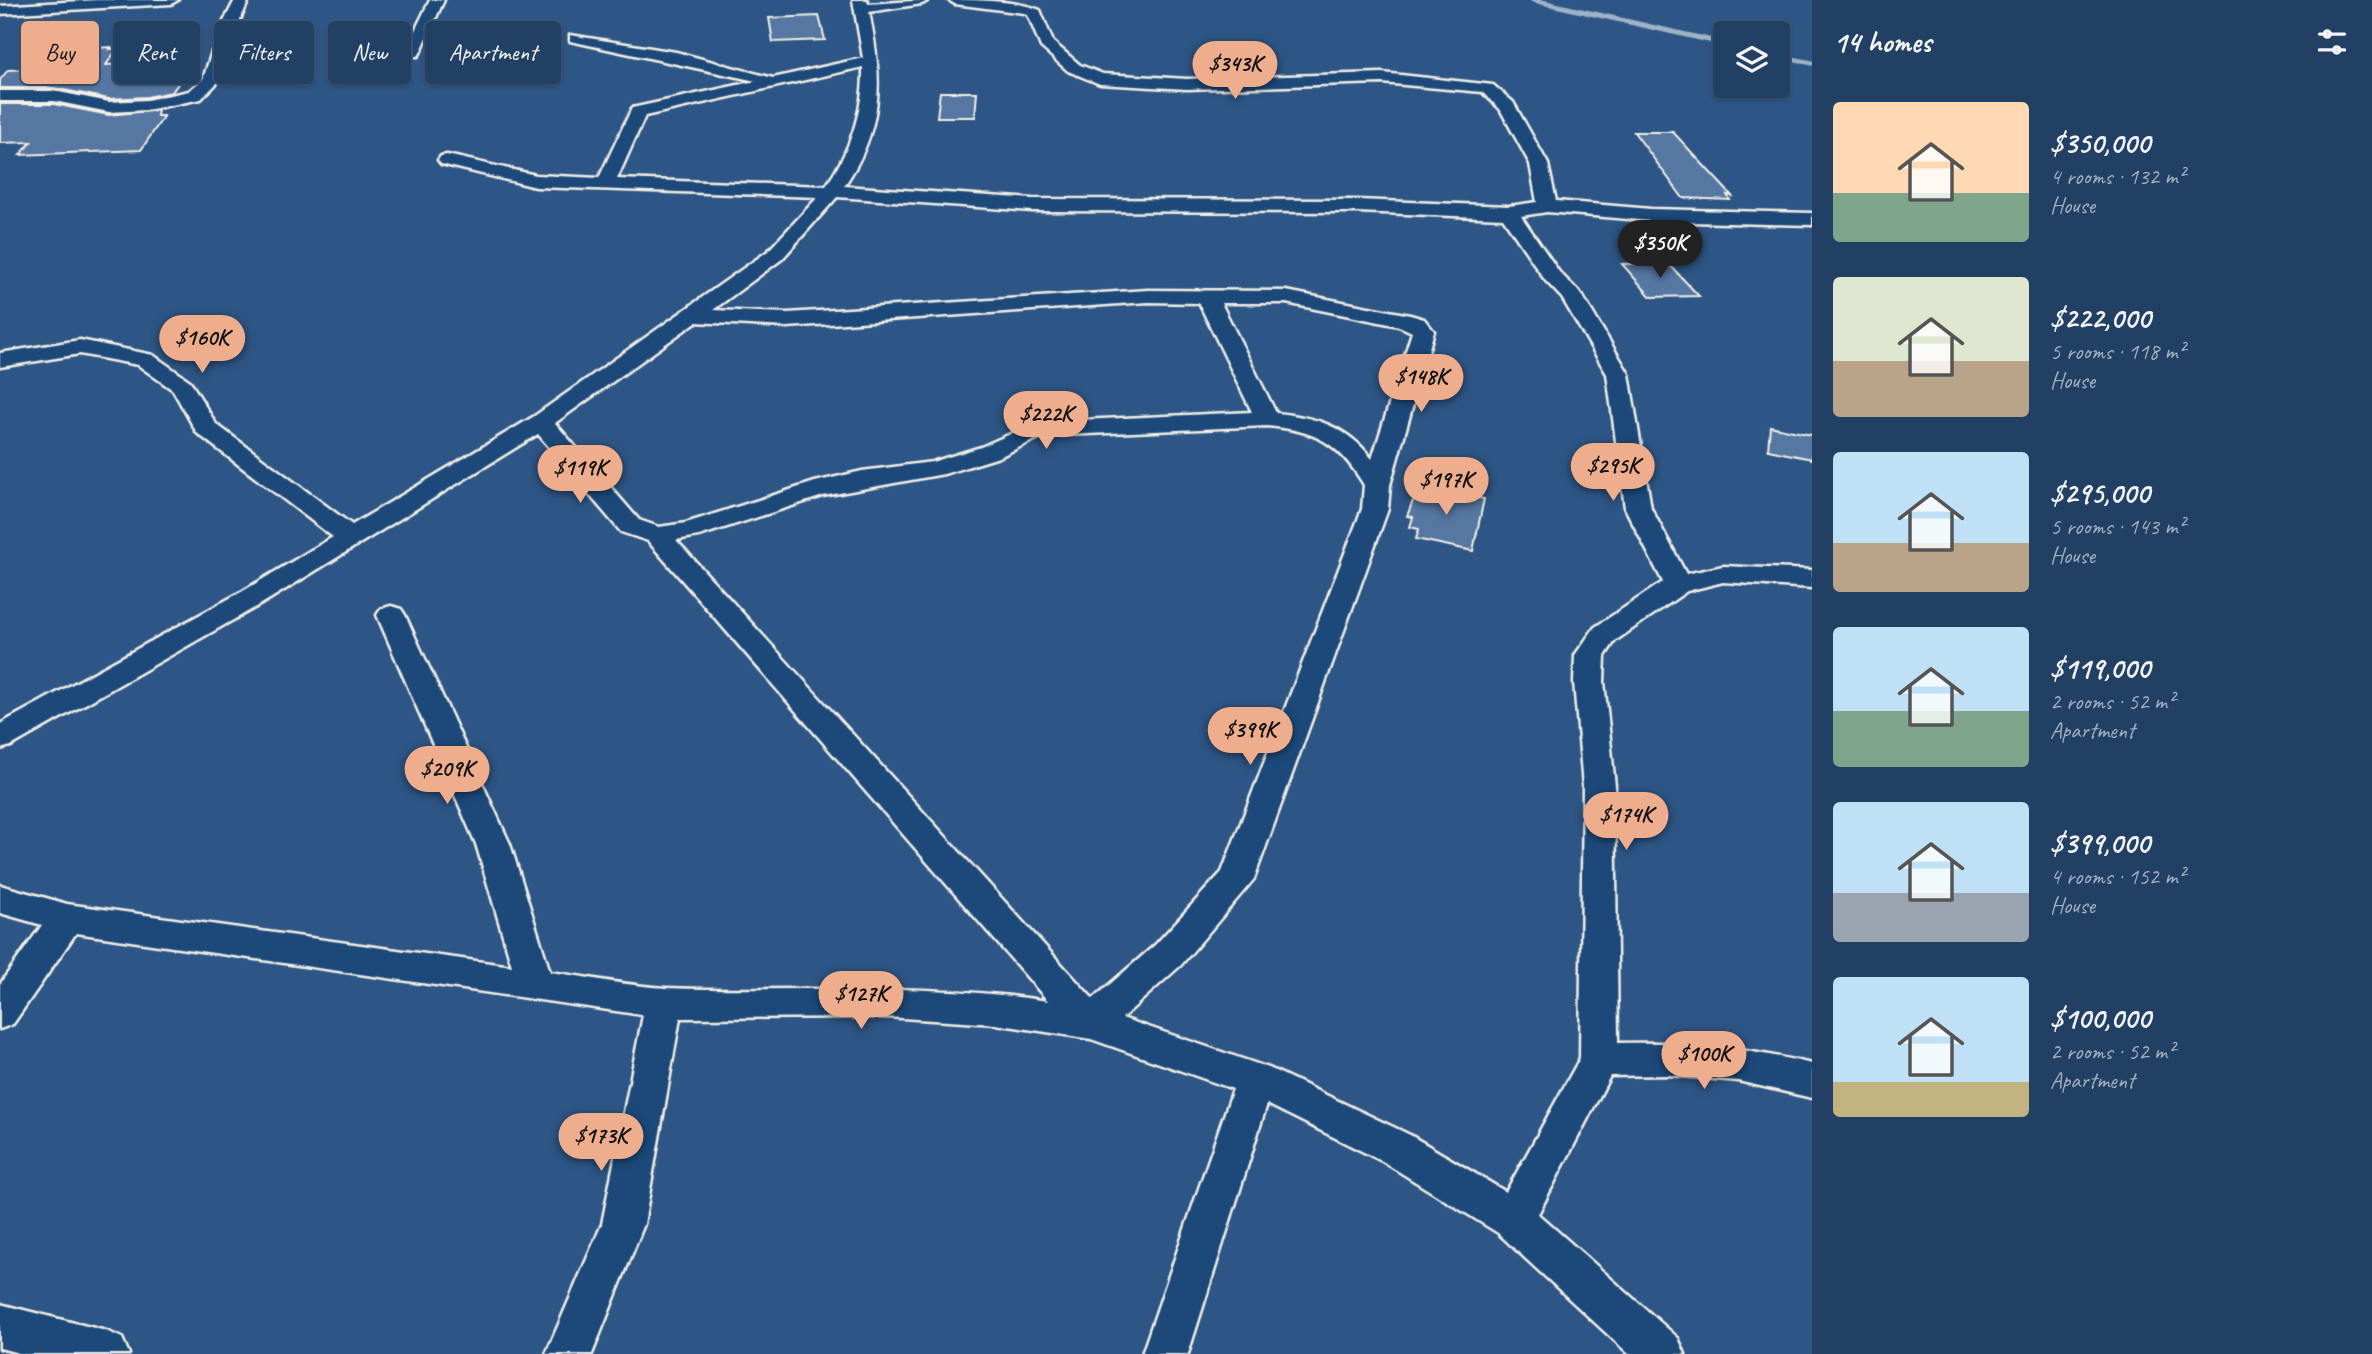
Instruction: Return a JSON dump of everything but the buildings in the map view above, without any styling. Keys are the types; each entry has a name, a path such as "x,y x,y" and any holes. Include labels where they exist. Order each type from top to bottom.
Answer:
{"street":[{"path":"27,9 40,0"},
{"path":"0,10 171,0"},
{"path":"0,96 54,96 109,107 147,105 195,95 211,81 226,33 242,0"},
{"path":"412,53 437,0"},
{"path":"3,731 352,538 541,422 775,255 809,223 832,192 852,156 867,114 872,90 871,61 861,5 922,0"},
{"path":"955,0 1028,9 1035,13 1046,44 1074,68 1100,79 1187,84 1382,78 1487,88 1507,106 1539,164 1547,206"},
{"path":"575,38 676,57 773,81"},
{"path":"606,183 638,112 871,61"},
{"path":"447,160 536,181 832,192 1032,205 1357,206 1509,212 1547,206 1651,215 1812,219"},
{"path":"1509,212 1552,276 1572,295 1618,374 1638,508 1678,584"},
{"path":"694,315 787,320 1148,296 1208,299 1286,297 1402,320 1416,324 1423,331 1377,485 1375,509 1237,879 1168,955 1091,1023"},
{"path":"1208,299 1267,419"},
{"path":"0,360 80,347 145,360 182,386 206,428 352,538"},
{"path":"541,422 630,526 657,535 690,530 816,490 862,479 935,469 990,452 1038,429 1267,419 1302,422 1337,436 1360,456 1377,485"},
{"path":"657,535 1091,1023"},
{"path":"1513,1219 1599,1060 1599,786 1589,682 1590,655 1605,634 1678,584 1723,574 1812,579"},
{"path":"391,615 493,844 536,986"},
{"path":"0,899 67,918 664,1003 886,1002 995,1008 1091,1023 1255,1080 1395,1148 1513,1219 1662,1354"},
{"path":"0,1013 67,918"},
{"path":"569,1354 623,1224 664,1003"},
{"path":"1599,1060 1668,1058 1738,1064 1812,1081"},
{"path":"1165,1354 1255,1080"},
{"path":"0,1326 106,1354"}],"waterway":[{"path":"1533,0 1713,41"},
{"path":"1790,58 1812,63"}]}
